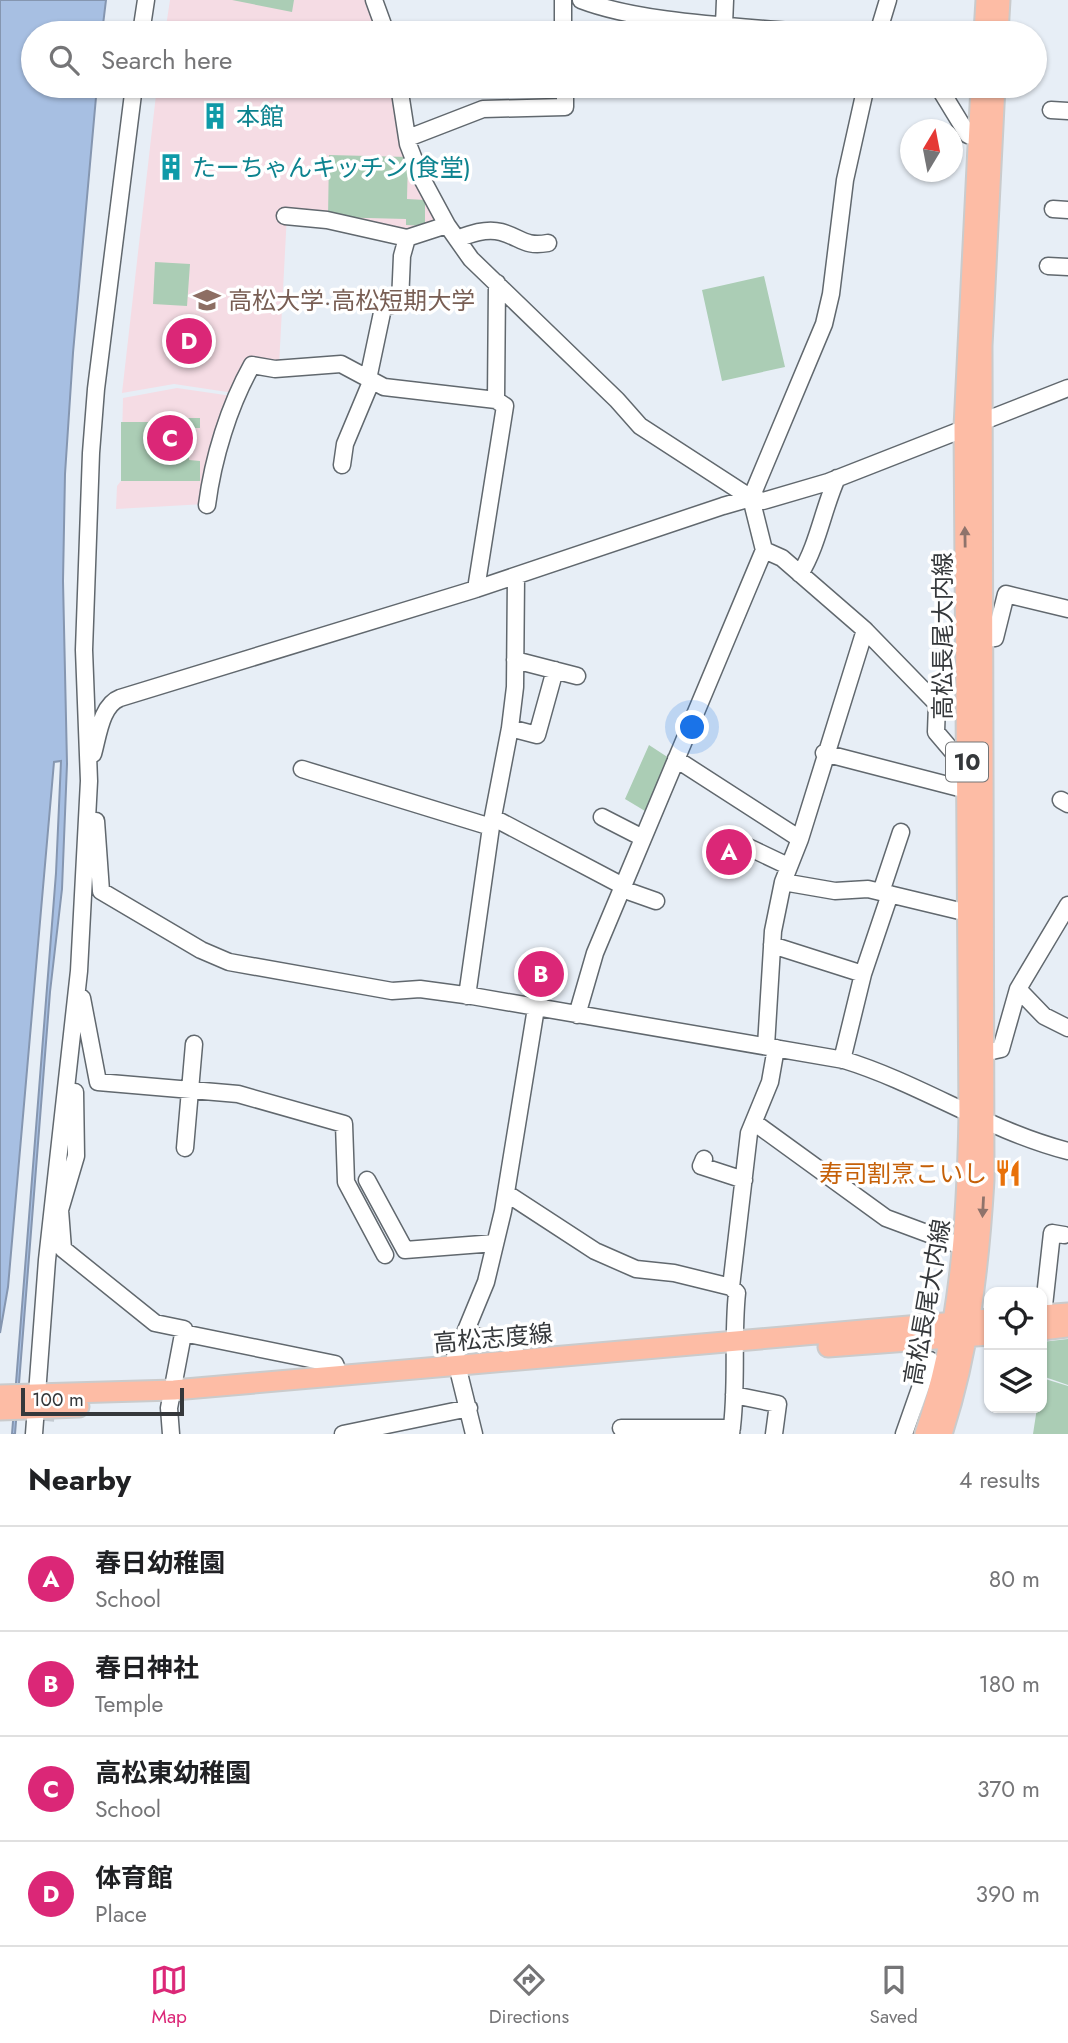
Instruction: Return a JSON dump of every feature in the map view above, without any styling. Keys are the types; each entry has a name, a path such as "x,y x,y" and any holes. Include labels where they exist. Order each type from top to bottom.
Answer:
{"main road":[{"path":"985,21 986,0"},
{"path":"999,21 1000,0"},
{"name":"高松長尾大内線","path":"942,1434 959,1330 982,1225 968,913 967,790 981,98"},
{"name":"高松長尾大内線","path":"925,1434 959,1330 964,1247 983,1054 981,594 973,424 982,346 994,98"},
{"path":"1047,1319 1068,1313"},
{"name":"高松志度線","path":"959,1330 984,1321"},
{"path":"1047,1321 1068,1327"},
{"name":"高松志度線","path":"0,1410 959,1330 984,1334"},
{"name":"高松志度線","path":"172,1396 272,1381 459,1372 517,1361 733,1349"},
{"name":"高松志度線","path":"0,1395 39,1407"}],"street":[{"path":"143,21 146,0"},
{"path":"374,0 382,21"},
{"path":"563,0 564,21"},
{"path":"581,0 602,8 695,21"},
{"path":"724,0 724,21"},
{"path":"883,21 888,0"},
{"path":"34,1434 39,1407 44,1301 56,1210 78,978 89,774 84,650 91,453 96,389 132,98"},
{"path":"401,98 408,138 421,175 447,225 471,259 640,426 751,498 763,501 837,478 1068,388"},
{"path":"408,138 483,109 565,107 565,98"},
{"path":"577,1015 585,980 764,550 751,498 824,324 831,295 845,180 863,98"},
{"path":"945,98 968,135 979,138"},
{"path":"285,216 327,220 407,238 447,225"},
{"path":"457,239 473,233 499,232 531,246 548,243"},
{"path":"342,465 345,444 370,381 383,308 400,302 402,256 407,238"},
{"path":"1048,266 1068,267"},
{"path":"496,400 497,282"},
{"path":"207,505 210,484 235,395 252,365 275,369 341,364 361,372 370,381 384,387 496,400 505,406 476,589"},
{"path":"800,574 809,559 824,507 837,478"},
{"path":"751,498 476,589 113,701 104,716 89,774 95,799 101,891 201,950 249,967 392,991 420,989 467,996 842,1060 870,1068 977,1119 1068,1151"},
{"path":"764,550 782,558 865,630 937,704 936,732 954,752 967,754"},
{"path":"467,996 510,728 515,660 516,576"},
{"path":"981,594 1006,594 1068,609"},
{"path":"980,639 995,638 1006,594"},
{"path":"731,1287 749,1133 770,1082 775,907 800,839 824,753 865,630"},
{"path":"515,660 577,676"},
{"path":"510,728 537,735 555,670"},
{"path":"824,753 967,790"},
{"path":"676,759 800,839"},
{"path":"302,769 493,823 622,888 656,901"},
{"path":"602,817 643,838"},
{"path":"842,1060 901,832"},
{"path":"748,846 785,874 835,891 868,889 968,913"},
{"path":"983,1054 1001,1049 1018,989 1068,905"},
{"path":"772,945 863,974"},
{"path":"78,978 98,1082 238,1094 344,1124 346,1182 351,1196 385,1255"},
{"path":"1018,989 1044,1016 1068,1028"},
{"path":"474,1434 455,1357 486,1282 506,1193 536,1008"},
{"path":"185,1148 194,1044"},
{"path":"755,1123 886,1218 964,1247"},
{"path":"704,1158 701,1166 744,1180"},
{"path":"367,1180 405,1250 495,1243"},
{"path":"506,1193 595,1251 636,1269 674,1273 731,1287 737,1293 731,1431 621,1428"},
{"path":"56,1210 66,1255 155,1323 184,1329 172,1396 171,1434"},
{"path":"1046,1287 1052,1233 1064,1236"},
{"path":"183,1333 335,1364 340,1376"},
{"path":"466,1333 514,1346 517,1361"},
{"path":"272,1381 275,1352"},
{"path":"904,1434 930,1360"},
{"path":"734,1395 778,1404 774,1434"},
{"path":"343,1434 469,1408"}],"shaded area":[{"path":"170,0 366,0 374,21 167,21"},
{"name":"高松大学·高松短期大学","path":"156,98 392,98 402,144 440,224 407,234 287,214 279,366 245,367 234,393 174,384 122,393"},
{"path":"177,388 232,396 205,504 116,509 117,486 121,481 123,398"}],"green space":[{"path":"232,0 294,0 292,12"},
{"path":"329,155 408,157 407,199 425,200 425,226 406,225 406,219 328,217"},
{"path":"155,262 190,264 187,306 153,304"},
{"path":"764,276 785,367 722,381 702,290"},
{"path":"166,418 200,418 200,428 189,428 189,460 200,461 200,481 121,481 121,422 166,422"},
{"path":"649,745 672,760 650,814 625,799"},
{"path":"1068,1339 1068,1385 1047,1378 1047,1341"},
{"path":"1047,1380 1068,1386 1068,1434 1033,1434 1036,1413 1047,1413"}],"water":[{"path":"0,0 106,0 103,21 21,21 21,98 96,98 65,474 63,581 67,764 62,889 50,992 15,1434 12,1434 56,873 61,761 54,762 8,1287 0,1333"}],"tunnel":[{"path":"46,1421 49,1383"}],"place":[{"name":"本館","path":"215,116"},
{"name":"たーちゃんキッチン(食堂)","path":"171,167"},
{"name":"高松大学·高松短期大学","path":"207,300"},
{"name":"体育館","path":"189,341"},
{"name":"高松東幼稚園","path":"170,438"},
{"name":"春日幼稚園","path":"729,852"},
{"name":"春日神社","path":"541,974"},
{"name":"寿司割烹こいし","path":"1008,1173"}]}
